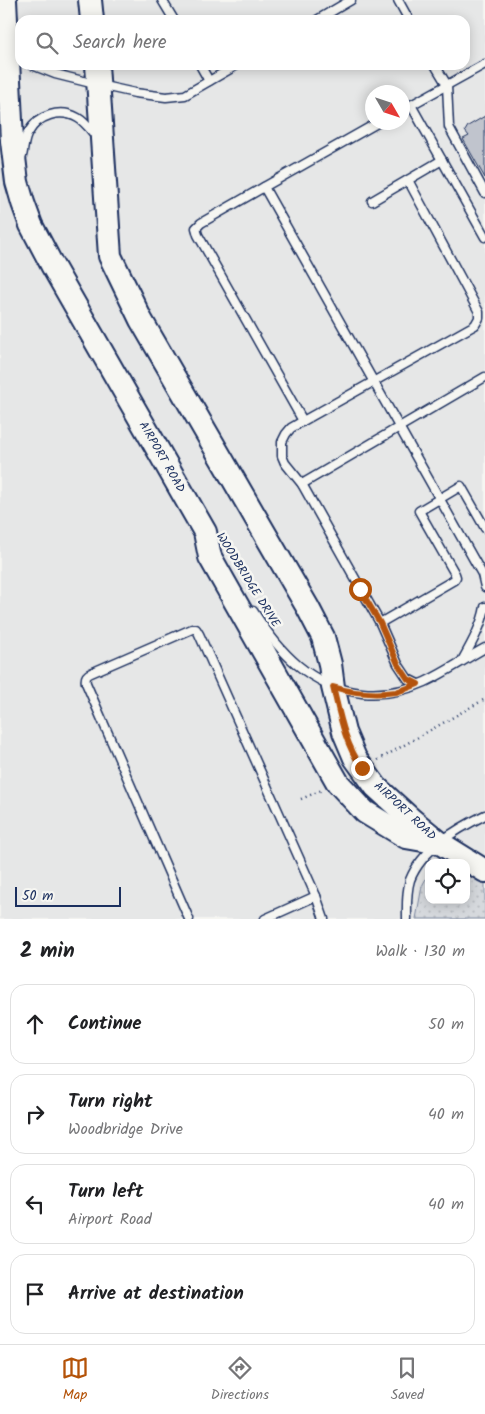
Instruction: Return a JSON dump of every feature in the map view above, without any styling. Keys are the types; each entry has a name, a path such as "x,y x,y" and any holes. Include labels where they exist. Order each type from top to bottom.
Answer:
{"main road":[{"name":"AIRPORT ROAD","path":"5,0 12,46 12,141 18,182 23,204 31,224 52,265 205,532 210,556 338,783 365,812 406,837 440,843"},
{"path":"90,0 92,15"},
{"name":"AIRPORT ROAD","path":"98,75 110,256 141,320 323,637 344,732 355,758 376,787 412,820 440,843 485,871"}],"lane":[{"path":"162,0 171,15"},
{"path":"326,15 351,0"},
{"path":"398,0 406,15"},
{"path":"485,64 411,105 485,238"},
{"path":"45,70 55,74 98,75 135,93 166,97 185,94 228,70"},
{"path":"203,70 209,80"},
{"path":"438,70 446,85 449,127 485,193"},
{"path":"18,182 26,135 32,126 44,116 70,115 79,119 89,127 103,147"},
{"path":"303,421 198,235 196,228 365,130"},
{"path":"372,201 442,160"},
{"path":"408,180 479,312 479,318 475,325 291,428 282,442 281,449 285,462 302,484 380,623 398,664 408,679 418,684"},
{"path":"264,187 482,574 485,587"},
{"path":"302,484 485,377"},
{"path":"380,623 456,578 419,511 461,486 485,528"},
{"name":"WOODBRIDGE DRIVE","path":"205,532 231,578"},
{"name":"WOODBRIDGE DRIVE","path":"249,605 266,632 294,662 333,687 349,691 373,694 397,692 424,682 485,648"},
{"path":"462,661 472,643 485,607"},
{"path":"189,919 85,679 91,673 192,629 196,629 199,634 316,896 324,919"},
{"path":"407,919 407,895 416,868 440,843 466,824 485,815"},
{"path":"265,919 316,896"}],"path":[{"path":"362,768 485,700"},
{"path":"301,799 338,783"}],"shaded area":[{"path":"0,0 485,0 485,919 0,919"},
{"path":"470,874 485,883 485,919 416,919 422,886 425,880 425,904 470,904"}],"building":[{"path":"485,116 485,178 463,139 469,136 465,131 468,126"}],"route":[{"path":"360,589 380,623 398,664 408,679 418,684 397,692 373,694 333,687 344,732 355,758 362,768"}]}
